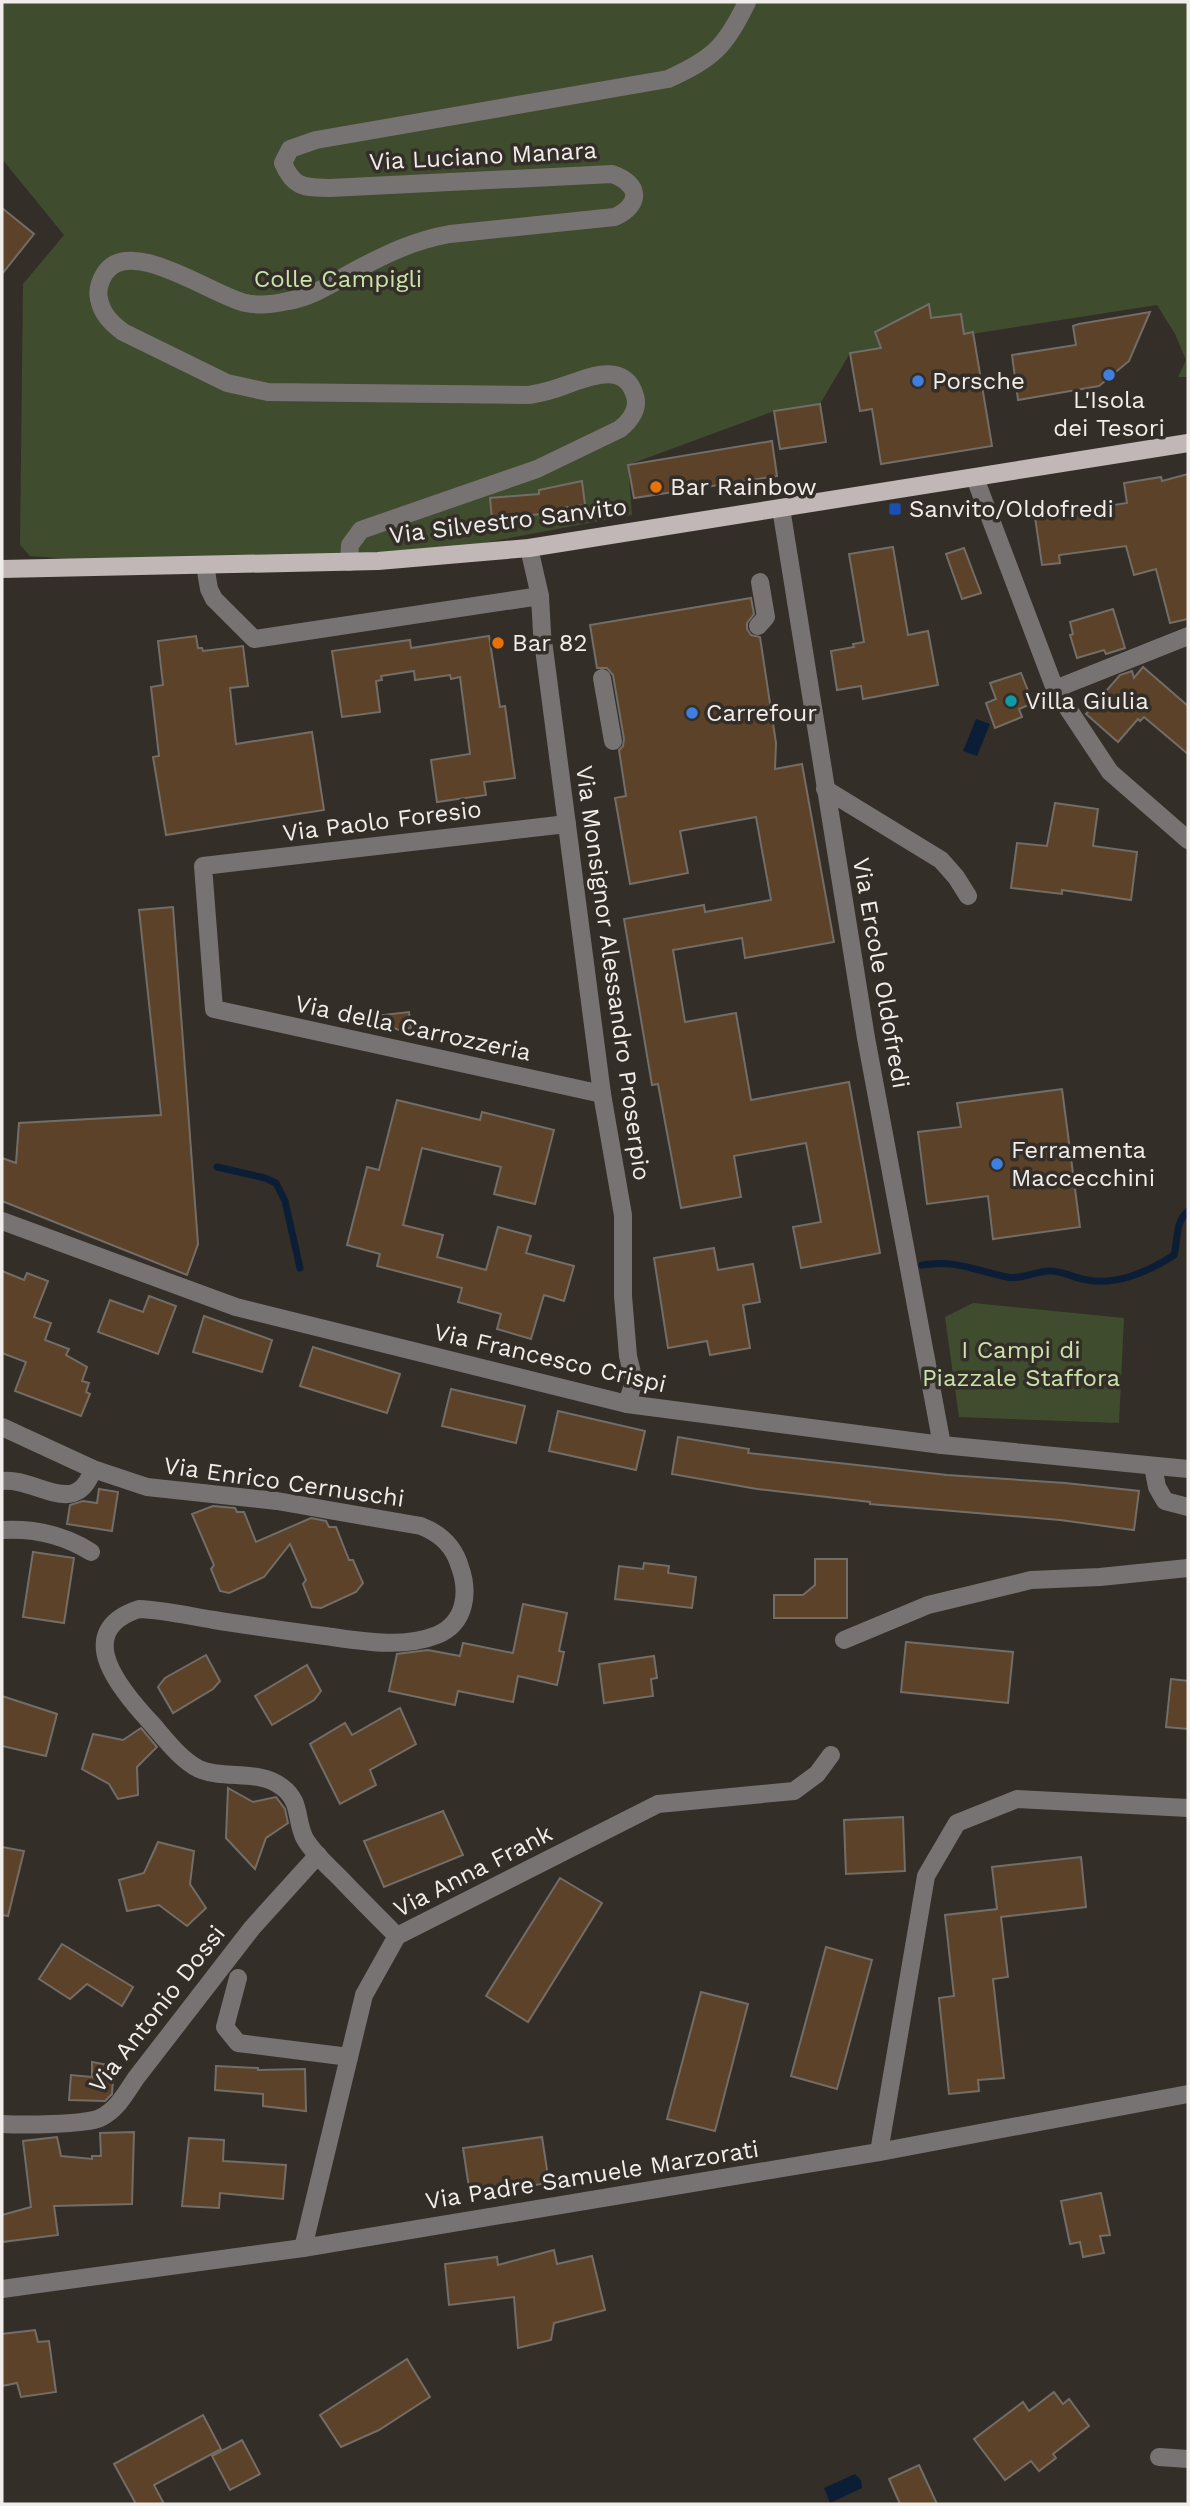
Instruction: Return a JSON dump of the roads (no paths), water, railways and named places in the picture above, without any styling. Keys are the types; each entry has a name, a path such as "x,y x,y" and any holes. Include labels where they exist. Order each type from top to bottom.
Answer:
{"main road":[{"name":"Via Silvestro Sanvito","path":"2,569 349,562 529,548 1188,443"}],"street":[{"name":"Via Luciano Manara","path":"349,562 350,545 361,530 537,469 620,429 635,411 636,399 632,387 622,378 608,373 587,376 528,396 268,392 246,389 227,383 123,332 111,322 103,312 98,296 100,280 108,268 120,261 135,259 246,303 266,304 307,297 375,260 423,239 615,217 627,211 633,202 634,191 630,183 612,174 330,188 302,187 289,177 283,163 290,149 316,140 668,79 694,68 714,54 733,31 747,2"},
{"path":"975,478 1055,689 1110,772 1188,840"},
{"name":"Via Ercole Oldofredi","path":"781,508 866,1038 942,1445"},
{"name":"Via Monsignor Alessandro Proserpio","path":"529,548 540,596 542,633 602,1094 622,1215 623,1296 628,1356 634,1381 627,1404"},
{"path":"205,565 209,589 214,599 254,639 540,596"},
{"path":"758,626 765,617 760,582"},
{"path":"1055,689 1188,636"},
{"path":"602,678 613,741"},
{"path":"825,789 941,860 968,896"},
{"name":"Via Paolo Foresio","path":"214,1009 204,866 567,824"},
{"name":"Via della Carrozzeria","path":"214,1009 602,1094"},
{"name":"Via Francesco Crispi","path":"2,1221 236,1307 627,1404 942,1445 1188,1469"},
{"name":"Via Enrico Cernuschi","path":"2,1427 93,1469 147,1487 277,1501 421,1526 434,1531 453,1551 465,1580 466,1598 461,1614 450,1627 428,1638 383,1643 342,1639 139,1609 124,1614 107,1635 105,1645 106,1662 120,1688 172,1746 200,1769 253,1777 281,1785 292,1796 299,1812 304,1837 318,1856 397,1936"},
{"path":"1153,1466 1157,1487 1165,1501 1188,1507"},
{"path":"2,1481 20,1482 64,1495 81,1490 89,1482 93,1469"},
{"path":"2,1530 51,1533 73,1541 91,1552"},
{"path":"844,1640 928,1605 1031,1580 1100,1577 1188,1568"},
{"name":"Via Anna Frank","path":"303,2248 365,1995 397,1936 657,1804 794,1791 817,1774 831,1755"},
{"path":"879,2152 926,1877 957,1823 1017,1799 1188,1808"},
{"name":"Via Antonio Dossi","path":"2,2124 99,2119 121,2102 252,1928 318,1856"},
{"path":"238,1978 225,2027 238,2043 349,2057"},
{"name":"Via Padre Samuele Marzorati","path":"2,2289 303,2248 879,2152 1188,2094"},
{"path":"1159,2457 1188,2459"}],"water":[{"path":"976,719 990,724 977,756 963,751"},
{"path":"855,2474 861,2480 862,2488 830,2503 824,2488"}],"waterway":[{"path":"217,1167 276,1183 285,1201 300,1268"},
{"path":"922,1265 955,1265 1013,1278 1050,1271 1098,1281 1121,1279 1144,1272 1174,1255 1179,1226 1188,1211"}],"place":[{"name":"L'Isola dei Tesori","path":"1109,375"},
{"name":"Porsche","path":"918,381"},
{"name":"Bar Rainbow","path":"656,487"},
{"name":"Sanvito/Oldofredi","path":"895,509"},
{"name":"Bar 82","path":"498,643"},
{"name":"Villa Giulia","path":"1011,701"},
{"name":"Carrefour","path":"692,713"},
{"name":"Ferramenta Maccecchini","path":"997,1164"}],"park label":[{"name":"Colle Campigli","path":"338,279"},
{"name":"I Campi di Piazzale Staffora","path":"1021,1364"}]}
